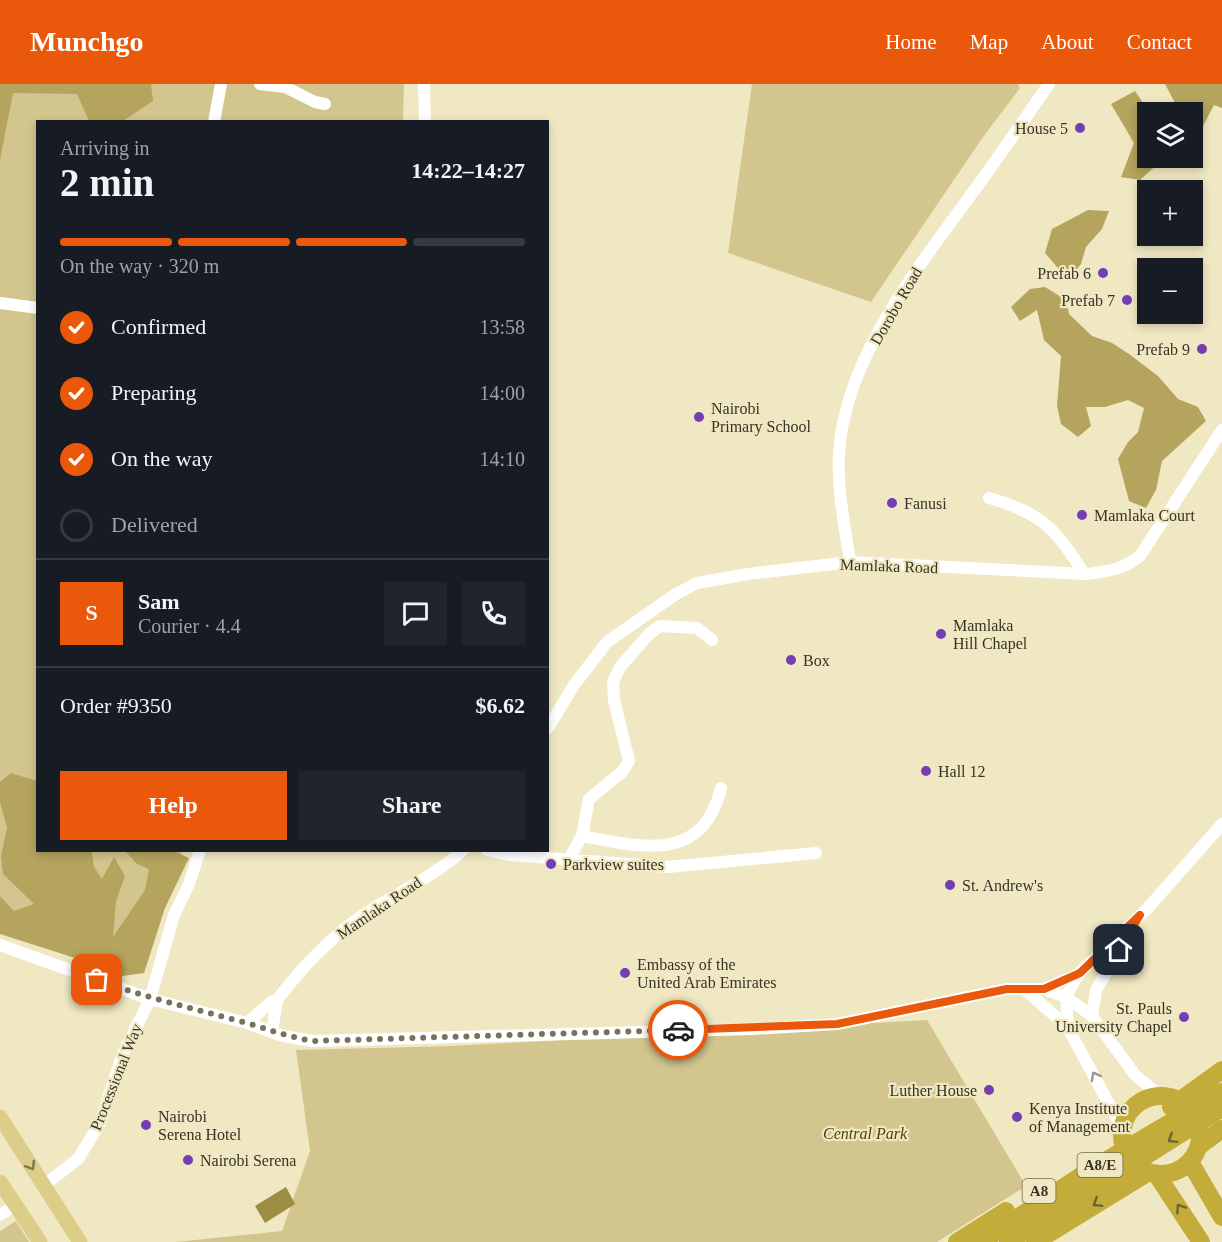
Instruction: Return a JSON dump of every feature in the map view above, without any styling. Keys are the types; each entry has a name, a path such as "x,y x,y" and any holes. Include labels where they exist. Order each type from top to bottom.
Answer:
{"highway":[{"path":"1087,1172 1222,1070"},
{"name":"A8","path":"957,1242 1122,1134 1131,1109 1149,1097 1201,1092 1222,1082"},
{"name":"A8/E","path":"981,1242 1087,1172 1222,1092"},
{"path":"1166,1097 1184,1103 1193,1113 1199,1125 1195,1154 1222,1217"},
{"name":"A8/E","path":"1008,1242 1222,1108"},
{"name":"A8","path":"1035,1242 1152,1174 1170,1174 1222,1129"},
{"path":"1122,1134 1130,1160 1152,1174 1202,1242"}],"main road":[{"path":"0,1117 80,1242"},
{"path":"0,1182 40,1242"}],"street":[{"path":"214,120 221,84"},
{"path":"260,84 285,87 315,102 325,104"},
{"path":"424,84 425,120"},
{"name":"Dorobo Road","path":"850,562 839,472 839,452 849,400 861,370 894,305 924,259 1049,84"},
{"path":"0,303 36,308"},
{"name":"Mamlaka Road","path":"549,726 574,685 606,642 685,589 728,577 850,562 1084,574 1112,572 1140,556 1222,430"},
{"path":"989,498 1013,505 1049,526 1063,539 1084,574"},
{"path":"569,859 582,836 589,799 622,772 629,761 614,700 614,682 620,668 650,633 660,626 697,628 712,640"},
{"path":"582,836 642,847 658,847 680,841 699,831 709,822 717,806 721,788"},
{"path":"1068,1028 1066,997 1080,973 1140,915 1222,824"},
{"name":"Processional Way","path":"43,1186 71,1167 89,1143 100,1123 122,1056 150,999 174,915 189,884 199,852"},
{"name":"Mamlaka Road","path":"247,1023 271,1002 277,1000 303,969 342,931 375,907 443,867 462,852"},
{"path":"496,852 509,855 668,867 816,853"},
{"path":"1092,1017 1096,990 1140,915"},
{"path":"0,945 150,999 247,1023 283,1036 313,1041 752,1029 837,1024 1007,989 1044,989 1066,997 1092,1017 1135,1075 1166,1097"},
{"path":"1044,989 1080,973"},
{"path":"1024,989 1068,1028 1122,1134"},
{"path":"272,1032 277,1000"},
{"path":"0,1215 15,1206"}],"green space":[{"path":"0,84 404,84 403,120 36,120 36,852 182,852 135,970 0,926"},
{"path":"752,84 1018,84 1020,88 983,137 871,302 728,253"},
{"name":"Central Park","path":"927,1020 1026,1186 937,1242 175,1242 282,1231 310,1151 296,1050 452,1046"},
{"path":"16,1221 29,1242 0,1242 0,1231"}],"shaded area":[{"path":"0,84 151,84 153,101 124,120 89,120 77,94 13,93 0,160"},
{"path":"1165,84 1222,84 1222,108 1214,105 1203,126 1203,102 1174,102"},
{"path":"1135,91 1142,102 1137,102 1137,168 1153,168 1140,180 1121,177 1134,143 1111,104"},
{"path":"1088,210 1109,211 1102,229 1086,247 1081,264 1072,275 1057,267 1045,253 1052,229"},
{"path":"1045,287 1066,300 1069,314 1092,336 1112,343 1129,354 1158,376 1178,399 1198,407 1206,421 1162,461 1156,490 1146,508 1129,501 1118,459 1128,442 1138,432 1144,408 1128,400 1105,407 1086,407 1091,426 1078,437 1061,424 1057,406 1061,356 1044,340 1037,310 1020,321 1011,307 1030,289"},
{"path":"11,773 36,781 36,852 92,852 94,867 102,879 114,857 125,876 116,901 113,937 145,890 149,869 137,864 126,852 175,852 189,858 165,908 144,973 115,977 100,966 0,934 0,896 14,911 34,904 3,874 1,856 7,828 0,802 0,782"},
{"path":"286,1187 295,1204 265,1223 255,1206"}],"way so far":[{"path":"97,980 150,999 247,1023 283,1036 313,1041 678,1030"}],"place":[{"name":"House 5","path":"1080,128"},
{"name":"Prefab 6","path":"1103,273"},
{"name":"Prefab 7","path":"1127,300"},
{"name":"Prefab 9","path":"1202,349"},
{"name":"Nairobi Primary School","path":"699,417"},
{"name":"Fanusi","path":"892,503"},
{"name":"Mamlaka Court","path":"1082,515"},
{"name":"Mamlaka Hill Chapel","path":"941,634"},
{"name":"Box","path":"791,660"},
{"name":"Hall 12","path":"926,771"},
{"name":"Parkview suites","path":"551,864"},
{"name":"St. Andrew's","path":"950,885"},
{"name":"Embassy of the United Arab Emirates","path":"625,973"},
{"name":"St. Pauls University Chapel","path":"1184,1017"},
{"name":"Luther House","path":"989,1090"},
{"name":"Kenya Institute of Management","path":"1017,1117"},
{"name":"Nairobi Serena Hotel","path":"146,1125"},
{"name":"Nairobi Serena","path":"188,1160"}],"route":[{"path":"678,1030 837,1024 1007,989 1044,989 1080,973 1140,915 1119,950"}]}
